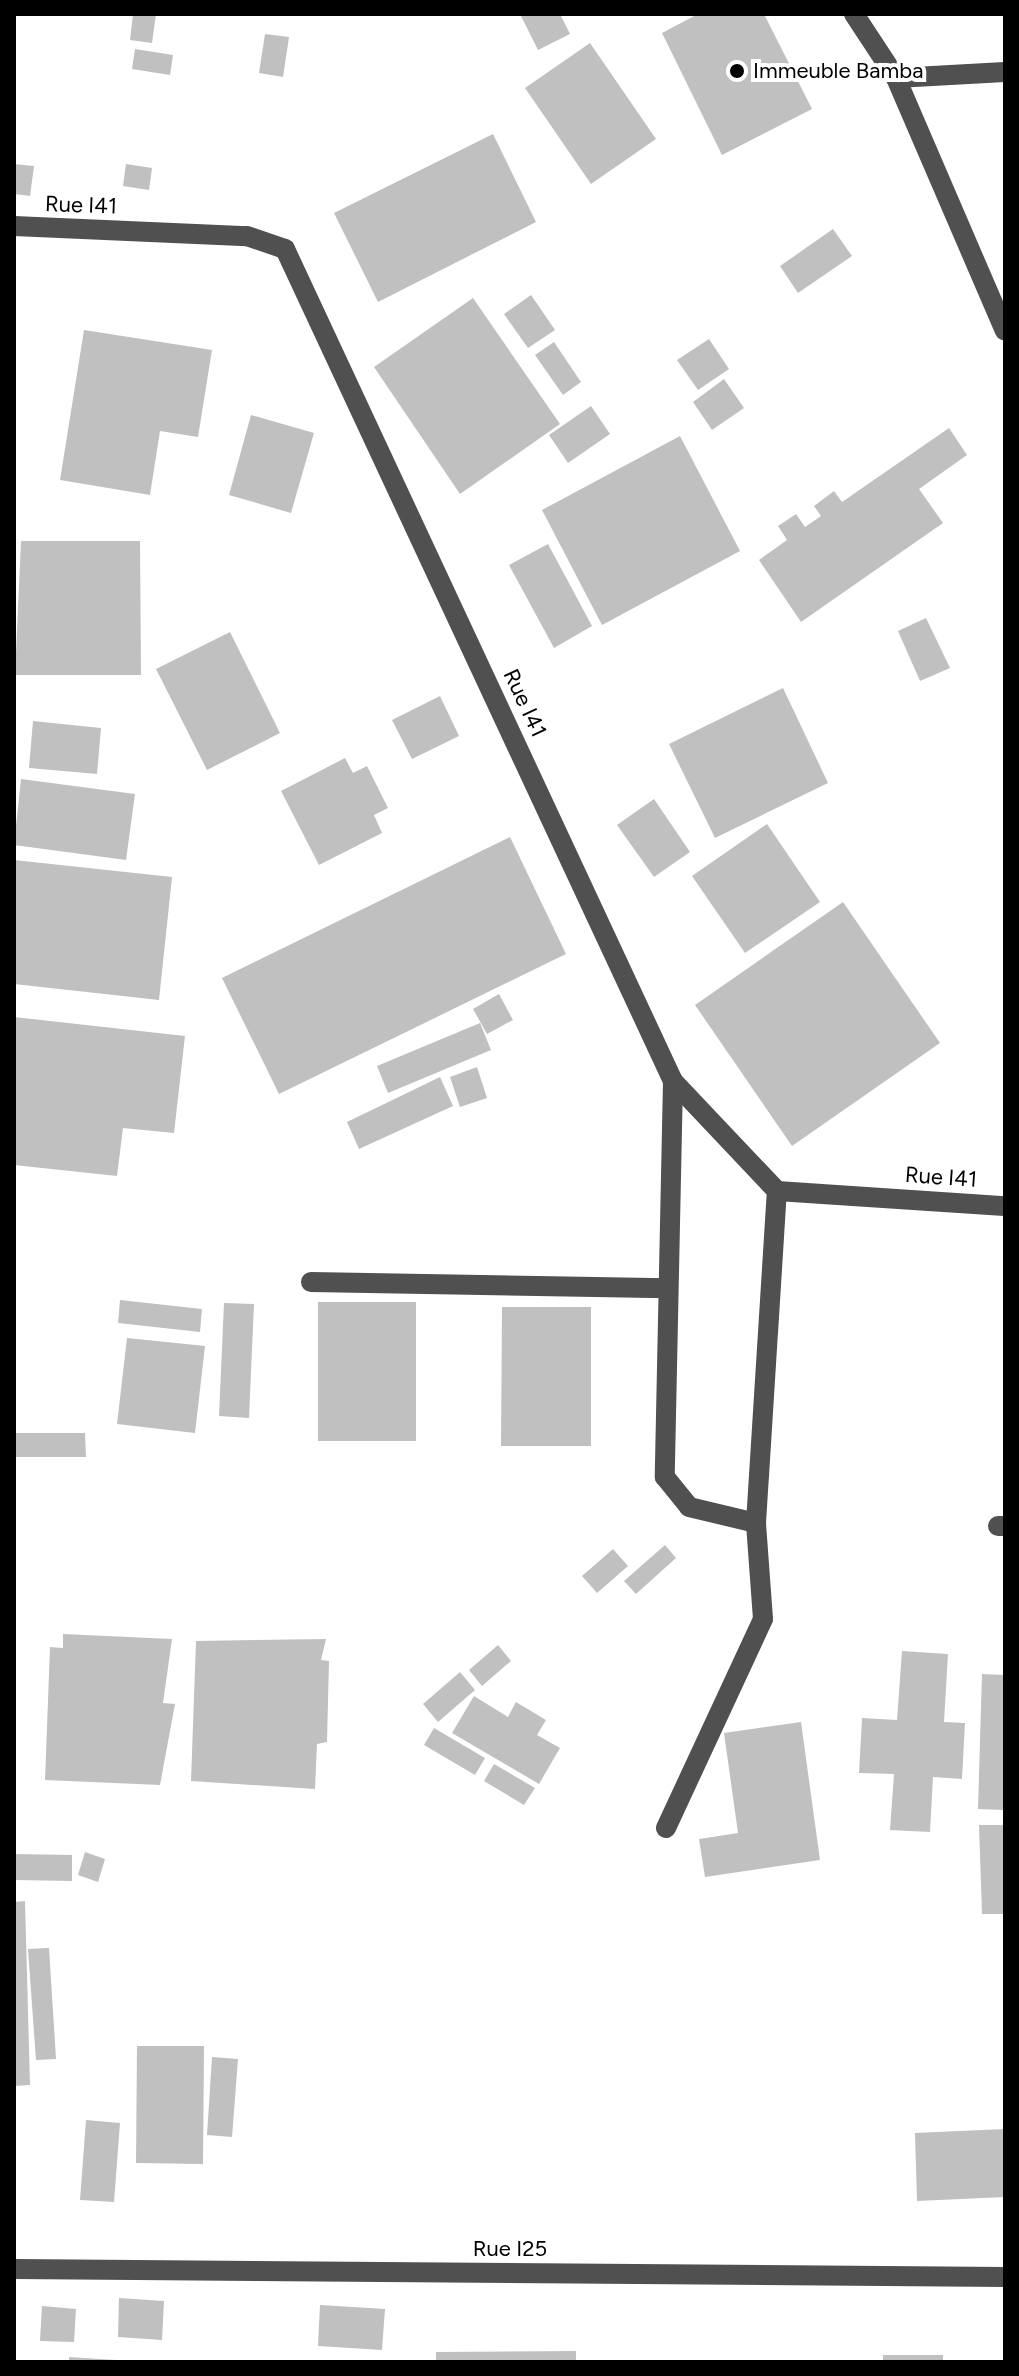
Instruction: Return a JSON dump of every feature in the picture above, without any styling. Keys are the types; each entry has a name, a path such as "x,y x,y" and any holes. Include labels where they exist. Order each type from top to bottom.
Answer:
{"street":[{"path":"854,14 896,78 1005,331"},
{"path":"896,78 1005,72"},
{"name":"Rue I41","path":"14,226 247,236 285,249 673,1081 777,1191 1005,1206"},
{"path":"673,1081 665,1477 689,1507 756,1523"},
{"path":"666,1828 763,1619 756,1523 777,1191"},
{"path":"311,1282 667,1288"},
{"name":"Rue I25","path":"14,2269 1005,2277"}],"building":[{"path":"133,14 156,14 152,43 130,40"},
{"path":"520,14 560,14 570,34 538,50"},
{"name":"Immeuble Bamba","path":"698,14 764,14 812,109 722,155 662,33"},
{"path":"265,34 289,37 283,77 259,73"},
{"path":"590,43 656,139 591,184 525,88"},
{"path":"135,49 173,55 170,75 132,69"},
{"path":"493,134 536,222 378,302 334,213"},
{"path":"14,164 34,166 30,196 14,194"},
{"path":"126,164 152,168 149,190 123,186"},
{"path":"833,229 852,256 798,293 780,266"},
{"path":"531,295 555,330 528,348 504,314"},
{"path":"473,298 560,424 460,494 374,367"},
{"path":"84,330 212,350 198,437 160,431 150,495 60,480"},
{"path":"709,339 729,369 698,390 677,360"},
{"path":"554,342 581,382 563,395 535,355"},
{"path":"724,379 744,408 712,430 693,402"},
{"path":"591,406 610,434 568,463 549,435"},
{"path":"251,415 314,433 291,513 229,495"},
{"path":"949,428 967,455 919,489 943,523 801,622 759,560 787,540 778,526 796,514 805,527 821,516 814,506 834,491 842,502"},
{"path":"680,436 740,551 602,625 542,510"},
{"path":"21,541 140,541 141,675 15,675"},
{"path":"548,544 592,626 554,648 509,565"},
{"path":"926,618 950,668 920,681 898,631"},
{"path":"230,632 280,733 207,770 156,669"},
{"path":"783,688 828,783 715,838 669,744"},
{"path":"440,696 459,736 412,759 392,720"},
{"path":"33,721 101,728 97,774 29,768"},
{"path":"345,758 353,773 367,766 388,808 374,815 382,833 319,865 281,791"},
{"path":"21,779 135,794 126,860 14,845"},
{"path":"654,799 690,852 654,877 617,825"},
{"path":"767,824 820,902 745,953 692,876"},
{"path":"510,837 566,954 279,1094 222,978"},
{"path":"14,860 172,877 159,1000 14,984"},
{"path":"843,902 940,1043 792,1146 695,1005"},
{"path":"499,994 513,1020 487,1034 473,1009"},
{"path":"14,1017 185,1036 174,1133 123,1128 117,1176 14,1165"},
{"path":"480,1023 491,1050 388,1093 377,1066"},
{"path":"477,1067 487,1098 460,1107 450,1077"},
{"path":"440,1077 453,1106 359,1149 347,1122"},
{"path":"120,1300 202,1309 200,1332 118,1323"},
{"path":"318,1302 416,1302 416,1441 318,1441"},
{"path":"224,1303 254,1304 249,1418 219,1416"},
{"path":"502,1307 591,1307 591,1446 501,1446"},
{"path":"127,1338 205,1346 195,1433 117,1424"},
{"path":"14,1433 85,1433 86,1457 14,1457"},
{"path":"665,1545 676,1558 636,1594 624,1581"},
{"path":"613,1549 628,1566 597,1593 582,1576"},
{"path":"63,1634 172,1639 163,1703 175,1704 160,1785 45,1780 50,1647 63,1648"},
{"path":"326,1639 321,1660 329,1661 327,1742 317,1744 315,1789 191,1781 196,1641"},
{"path":"498,1645 511,1661 482,1686 469,1670"},
{"path":"902,1651 948,1654 944,1722 965,1723 962,1779 933,1777 930,1832 890,1830 894,1774 859,1773 862,1718 897,1720"},
{"path":"460,1672 475,1690 438,1722 423,1704"},
{"path":"982,1674 1005,1675 1005,1810 978,1809"},
{"path":"474,1696 508,1717 516,1702 546,1720 537,1735 560,1748 539,1784 452,1733"},
{"path":"801,1722 820,1860 705,1877 699,1839 738,1833 724,1733"},
{"path":"434,1728 485,1758 475,1775 424,1745"},
{"path":"494,1764 535,1788 524,1805 484,1781"},
{"path":"979,1825 1005,1825 1005,1914 982,1914"},
{"path":"85,1852 105,1859 98,1882 78,1875"},
{"path":"14,1854 72,1855 72,1881 14,1880"},
{"path":"25,1901 30,2085 14,2086 14,1902"},
{"path":"49,1948 56,2059 36,2060 28,1949"},
{"path":"137,2046 204,2046 203,2164 136,2163"},
{"path":"212,2057 238,2059 232,2137 207,2135"},
{"path":"86,2120 120,2123 114,2202 80,2200"},
{"path":"1005,2129 1005,2197 917,2201 915,2133"},
{"path":"119,2298 164,2301 162,2340 118,2337"},
{"path":"320,2305 385,2309 382,2350 318,2346"},
{"path":"42,2306 76,2309 74,2342 40,2341"},
{"path":"576,2351 576,2362 436,2362 436,2352"},
{"path":"883,2355 943,2355 943,2362 883,2362"},
{"path":"69,2357 116,2360 116,2362 69,2362"}],"place":[{"name":"Immeuble Bamba","path":"737,71"}]}
